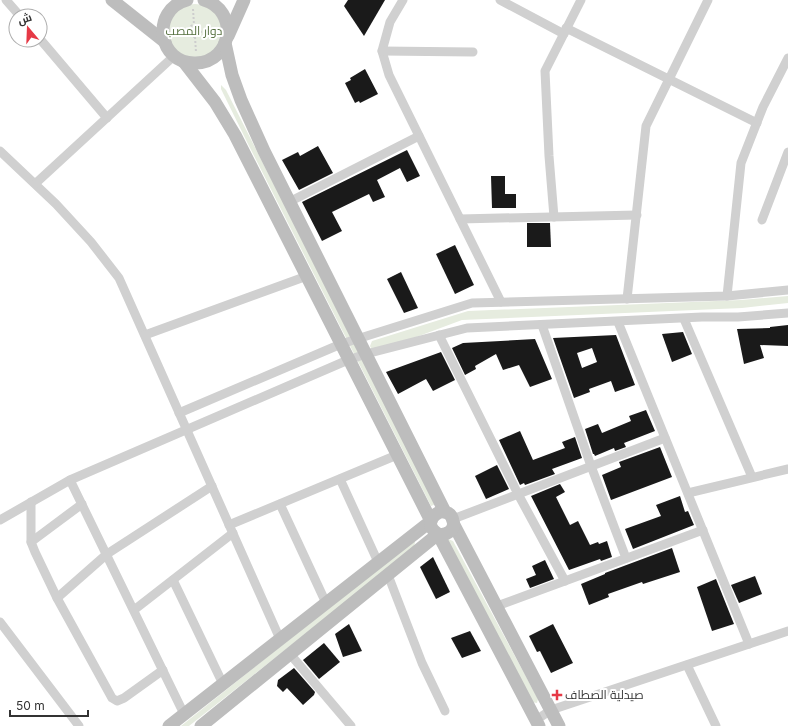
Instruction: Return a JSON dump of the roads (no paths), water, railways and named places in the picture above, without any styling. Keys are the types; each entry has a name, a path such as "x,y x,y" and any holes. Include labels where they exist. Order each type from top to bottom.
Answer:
{"main road":[{"path":"112,0 165,42"},
{"path":"244,0 224,37 232,74 241,100 289,202 366,354 559,726"},
{"path":"187,1 216,6 223,15 227,26 224,37 219,53 209,60 197,63 185,59 167,47 165,42 163,31 165,20 170,10 187,1"},
{"path":"185,59 215,102 235,135 431,521 432,529 438,534 537,723"},
{"path":"169,726 431,521 435,514 442,512 451,519 453,528 448,533 441,535 438,534 201,726"}],"street":[{"path":"6,0 13,8"},
{"path":"404,0 390,22 382,51 389,75 501,302"},
{"path":"500,0 670,79 757,123"},
{"path":"554,217 549,156 545,71 581,0"},
{"path":"627,299 646,126 708,0"},
{"path":"47,48 107,118"},
{"path":"382,51 473,52"},
{"path":"727,296 741,163 763,106 788,58"},
{"path":"36,184 107,118 185,59"},
{"path":"289,202 419,136"},
{"path":"0,151 36,184 91,242 119,278 280,639"},
{"path":"762,220 788,152"},
{"path":"460,219 637,215"},
{"path":"145,335 307,276"},
{"path":"179,413 341,344 460,305 501,302 727,296 788,290"},
{"path":"0,520 70,480 348,360 438,335 466,328 702,317 738,317 788,313"},
{"path":"684,319 752,477"},
{"path":"618,322 749,644"},
{"path":"542,325 591,466 626,558"},
{"path":"438,335 518,494 565,581"},
{"path":"451,519 665,438"},
{"path":"134,610 172,580 231,529 280,504 397,455"},
{"path":"688,493 788,469"},
{"path":"340,479 378,562"},
{"path":"70,480 184,714"},
{"path":"57,598 107,554 212,486"},
{"path":"31,502 31,542 34,552 57,598 112,698 117,700 124,698 163,670"},
{"path":"31,542 82,504"},
{"path":"280,504 326,603"},
{"path":"497,606 703,530"},
{"path":"388,575 422,663 445,711"},
{"path":"172,580 223,684"},
{"path":"0,622 79,726"},
{"path":"537,723 551,710 788,631"},
{"path":"290,654 347,725"},
{"path":"687,665 716,726"}],"place":[{"name":"صيدلية الصطاف","path":"557,695"}],"park label":[{"name":"دوار المصب","path":"194,31"}]}
